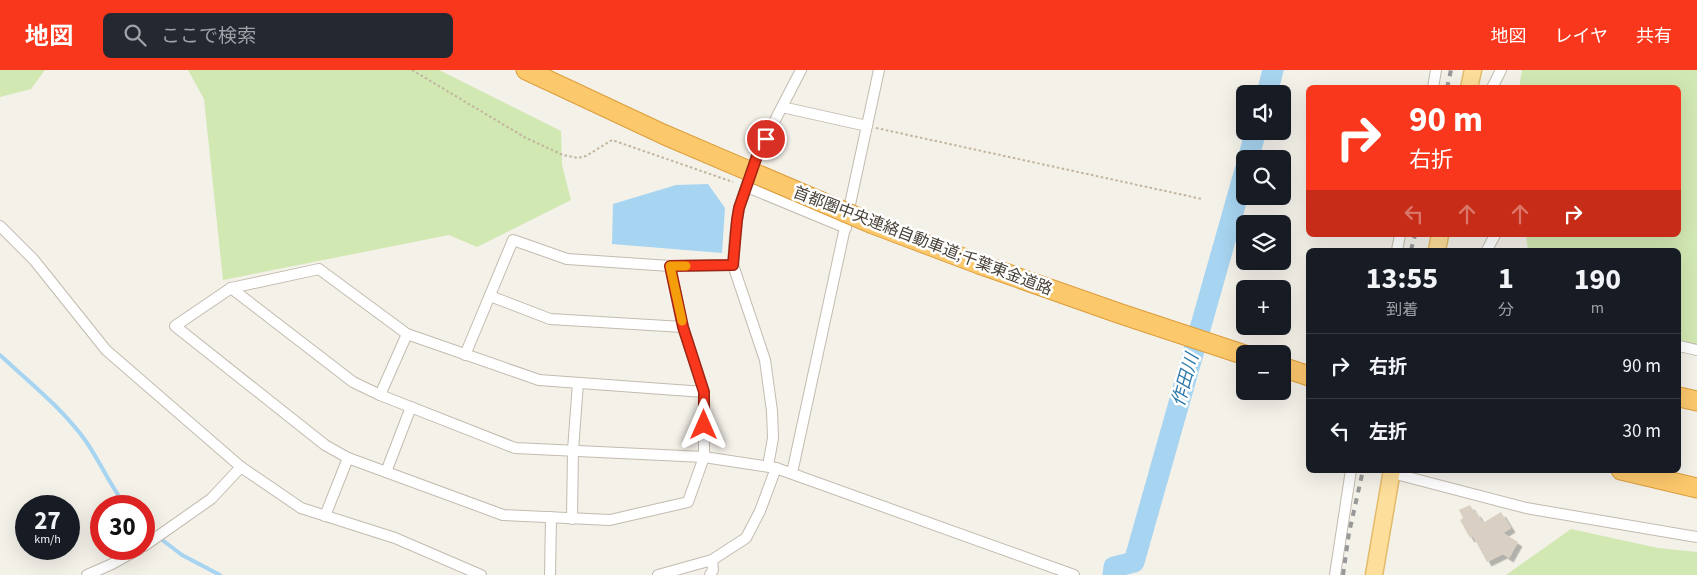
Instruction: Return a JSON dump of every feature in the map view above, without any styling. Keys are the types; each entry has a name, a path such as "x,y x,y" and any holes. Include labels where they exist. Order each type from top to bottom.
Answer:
{"highway":[{"name":"首都圏中央連絡自動車道;千葉東金道路","path":"526,70 665,135 873,224 1041,286 1236,352"},
{"path":"1291,370 1306,375"},
{"path":"1681,386 1697,390"},
{"path":"1681,397 1697,401"},
{"path":"1634,473 1697,488"},
{"path":"1656,473 1697,480"}],"main road":[{"path":"1470,85 1473,70"},
{"path":"1374,575 1392,473"}],"street":[{"path":"658,575 712,560 746,538 760,511 772,467 772,411 764,360 733,265 737,220 757,156 801,70"},
{"path":"792,473 879,70"},
{"path":"1434,85 1436,70"},
{"path":"1494,85 1501,70"},
{"path":"782,107 867,126"},
{"path":"747,187 846,228"},
{"path":"0,226 34,260 106,350 241,467 300,508 395,538 481,575"},
{"path":"465,355 512,240 567,259 670,266 733,265"},
{"path":"670,266 683,327 704,392 704,458 688,502 610,520 503,515 348,458 325,444 175,326 231,288 319,268 407,334 539,380 704,392"},
{"path":"231,288 353,382 515,448 704,458 772,467 1074,575"},
{"path":"490,296 550,319 683,327"},
{"path":"380,394 407,334"},
{"path":"1681,346 1697,350"},
{"path":"572,518 573,450 578,383"},
{"path":"386,472 411,407"},
{"path":"325,516 348,458"},
{"path":"155,538 211,499 241,467"},
{"path":"1335,575 1351,473"},
{"path":"1396,473 1526,508 1697,537"},
{"path":"550,575 552,518"},
{"path":"87,575 119,560"},
{"path":"710,575 713,570 712,560"}],"path":[{"path":"412,70 526,138 563,155 578,158 586,156 612,140 747,187"},
{"path":"867,126 1202,199"}],"green space":[{"path":"0,70 45,70 31,89 0,97"},
{"path":"188,70 439,70 561,131 562,165 571,200 477,247 449,235 223,280 204,99"},
{"path":"1522,70 1697,70 1697,345 1681,343 1681,248 1528,248 1526,237 1681,237 1681,85 1520,85"},
{"path":"1571,529 1658,548 1697,552 1697,575 1506,575"}],"water":[{"path":"708,184 725,208 722,253 612,244 613,204 676,185"}],"building":[{"path":"1470,505 1483,523 1501,512 1511,528 1503,533 1518,542 1509,558 1503,554 1487,562 1473,536 1470,538 1460,520 1463,518 1459,510"}],"waterway":[{"name":"作田川","path":"1269,85 1273,70"},
{"name":"作田川","path":"1251,150 1253,140"},
{"name":"作田川","path":"1113,575 1114,567 1134,562 1236,202"},
{"path":"0,355 45,396 76,428 118,495"},
{"path":"155,534 182,555 220,575"}],"railway":[{"path":"1448,85 1451,70"},
{"path":"1412,248 1414,237"},
{"path":"1343,575 1349,533 1362,473"}],"slow traffic":[{"path":"682,321 670,266 686,266"}],"route":[{"path":"704,425 704,392 683,327 670,266 733,265 739,208 757,156 766,139"}]}
